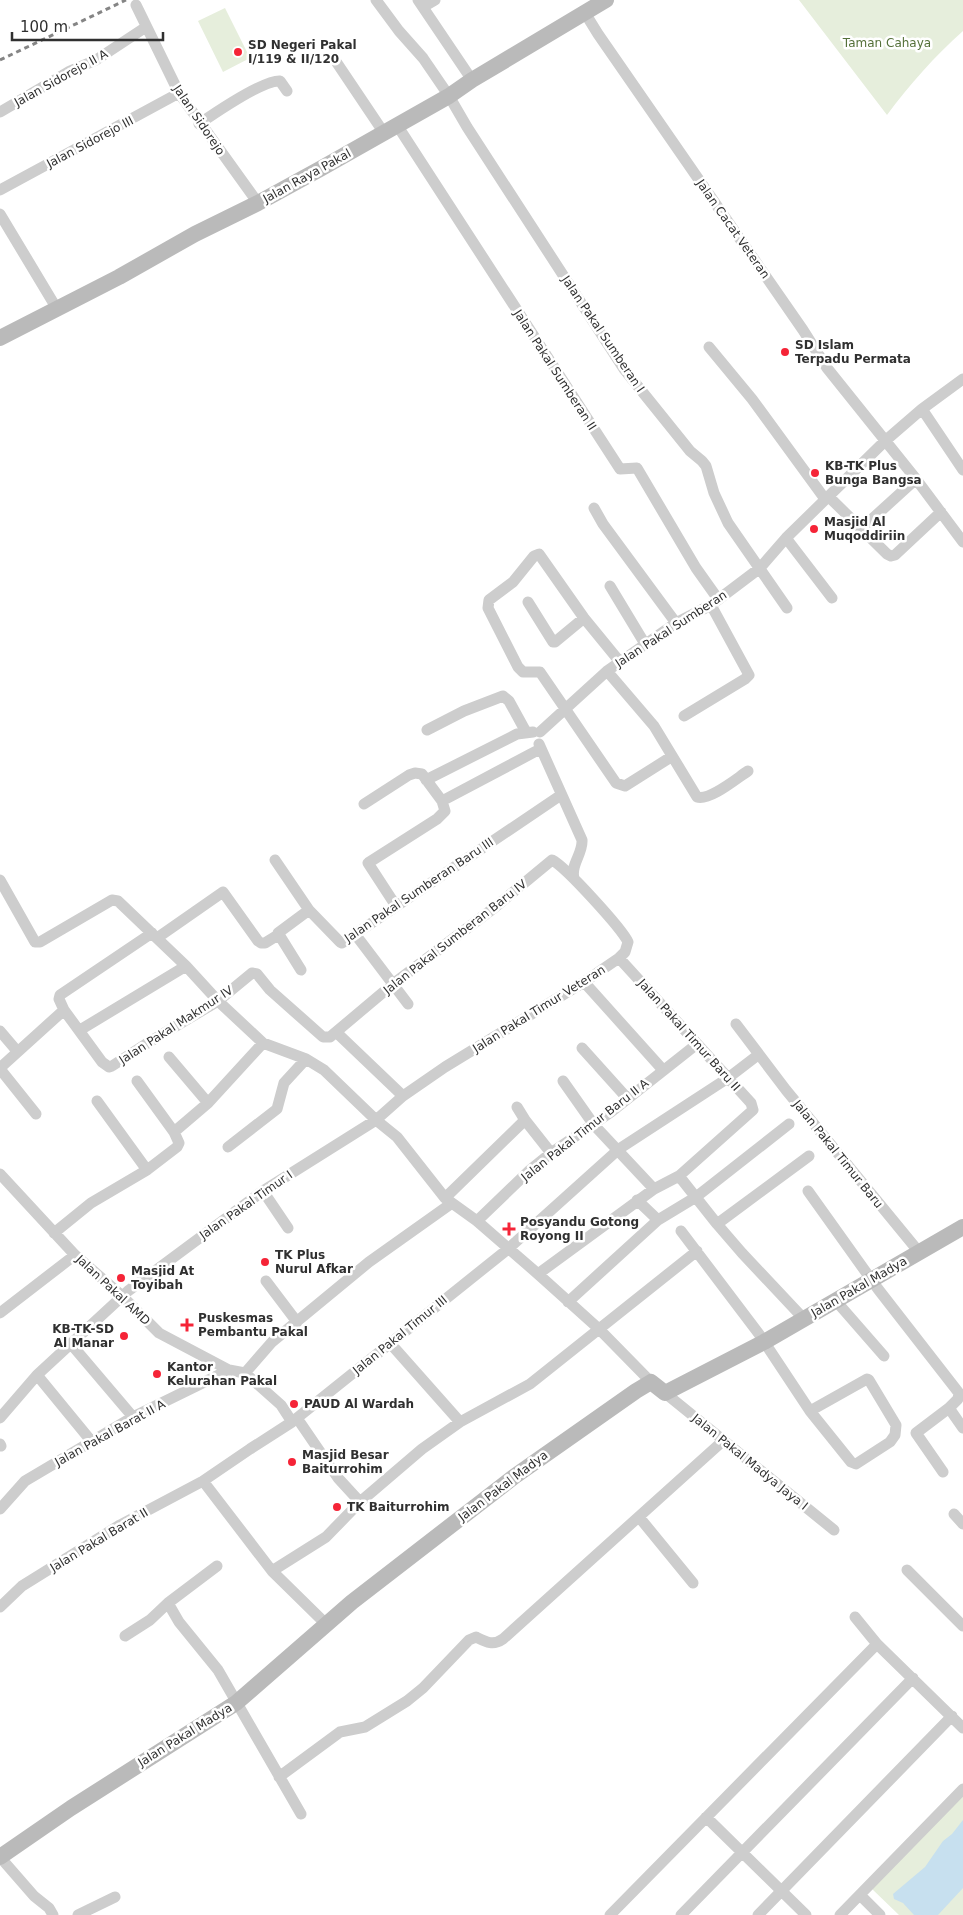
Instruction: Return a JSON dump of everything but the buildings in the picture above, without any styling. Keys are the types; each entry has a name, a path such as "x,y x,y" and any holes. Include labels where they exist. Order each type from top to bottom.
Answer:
{"street":[{"name":"Jalan Pakal Sumberan I","path":"376,0 399,31 423,58 452,101 624,369 690,451 706,466 714,493 728,523 787,608"},
{"path":"435,0 420,3 472,80"},
{"name":"Jalan Raya Pakal","path":"0,338 119,277 195,234 258,203 391,129 452,101 472,80 592,24 606,0"},
{"name":"Jalan Sidorejo","path":"136,5 179,93 199,124 258,203"},
{"name":"Jalan Cacat Veteran","path":"592,24 803,330 817,354 916,479 963,542"},
{"name":"Jalan Sidorejo II A","path":"0,112 70,71 96,60 146,27"},
{"path":"337,63 391,129"},
{"path":"199,124 241,98 274,81 280,81 287,91"},
{"name":"Jalan Sidorejo III","path":"0,190 179,93"},
{"name":"Jalan Pakal Sumberan II","path":"391,129 620,469 637,468 714,602"},
{"path":"0,214 57,309"},
{"path":"709,347 752,399 826,497 887,554 893,556 941,512"},
{"name":"Jalan Pakal Sumberan","path":"540,732 607,671 676,623 714,602 760,568 826,497 885,441 922,409 962,383"},
{"path":"922,409 963,470"},
{"path":"861,528 916,479"},
{"path":"594,508 603,524 676,623"},
{"path":"786,538 832,598"},
{"path":"620,662 584,618 539,554 534,556 512,582 489,600 488,608 521,670 540,672 618,785 624,786 671,757"},
{"path":"610,586 645,644"},
{"path":"528,602 553,642 556,642 584,618"},
{"path":"684,716 749,675 714,602"},
{"path":"607,671 654,726 692,791 699,798 717,792 748,771"},
{"path":"427,730 464,711 503,696 509,700 526,732"},
{"path":"426,780 517,734 540,732 538,737 540,749 582,840 581,849 573,870 574,878 626,938 628,942 627,947 619,958"},
{"path":"442,802 540,749"},
{"path":"364,804 409,775 419,773 442,802 445,810 438,819 368,863 396,906"},
{"name":"Jalan Pakal Sumberan Baru III","path":"275,860 309,910 341,943 561,795"},
{"name":"Jalan Pakal Sumberan Baru IV","path":"336,1032 393,984 494,908 551,860 574,878"},
{"path":"0,880 35,942 40,942 112,900 118,901 162,932 186,966 222,998 263,1043 306,1059 324,1070 376,1120 397,1137 448,1200 477,1221 538,1274 665,1394"},
{"path":"186,966 80,1030 64,1010 59,999 60,995 223,892 258,941 262,943 278,935 279,931 309,910"},
{"path":"355,934 408,1004"},
{"path":"278,935 301,970"},
{"name":"Jalan Pakal Timur Veteran","path":"376,1120 403,1096 445,1066 584,982 619,958"},
{"name":"Jalan Pakal Timur Baru II","path":"619,958 751,1103 753,1110 679,1176"},
{"name":"Jalan Pakal Makmur IV","path":"80,1030 102,1062 109,1067 222,998 250,974 255,973 270,990 323,1037 330,1037 336,1032"},
{"path":"584,982 663,1070"},
{"path":"36,1114 0,1068 64,1010"},
{"name":"Jalan Pakal Timur Baru","path":"736,1024 758,1055 919,1252"},
{"path":"0,1031 17,1052"},
{"path":"336,1032 403,1096"},
{"path":"174,1132 208,1103 263,1043"},
{"name":"Jalan Pakal Timur Baru II A","path":"477,1221 530,1170 551,1153 594,1125 697,1044"},
{"path":"582,1048 627,1098"},
{"path":"508,1249 619,1149 728,1078 758,1055"},
{"path":"169,1057 208,1103"},
{"path":"228,1147 277,1109 284,1083 306,1059"},
{"path":"54,1233 99,1198 147,1170 177,1147 179,1143 174,1132 137,1081"},
{"path":"563,1081 594,1125 619,1149 654,1188"},
{"path":"96,1101 147,1170"},
{"path":"517,1107 524,1120 551,1153"},
{"name":"Jalan Pakal Timur I","path":"0,1418 37,1375 121,1295 263,1191 376,1120"},
{"path":"360,1502 338,1478 281,1405 245,1373 272,1342 448,1200 524,1120"},
{"path":"568,1302 658,1220 696,1197 789,1124"},
{"path":"717,1224 809,1156"},
{"name":"Jalan Pakal AMD","path":"0,1174 75,1255 121,1295 158,1332 229,1370 245,1373"},
{"path":"538,1274 654,1188 679,1176 717,1224 804,1318"},
{"path":"263,1191 288,1228"},
{"path":"808,1191 872,1281 960,1393 958,1399 949,1408 916,1433 943,1472"},
{"path":"637,1200 658,1220"},
{"name":"Jalan Pakal Madya","path":"665,1394 764,1342 963,1228"},
{"path":"682,1231 764,1342 810,1411 854,1463 890,1442 895,1435 896,1425 869,1380 864,1378 810,1411"},
{"name":"Jalan Pakal Timur III","path":"294,1420 508,1249"},
{"path":"272,1571 326,1537 360,1502 422,1449 460,1422 530,1384 697,1251"},
{"path":"2,1308 75,1255"},
{"path":"266,1281 297,1322"},
{"path":"836,1301 884,1356"},
{"path":"390,1343 460,1422"},
{"path":"71,1344 133,1417"},
{"name":"Jalan Pakal Barat II A","path":"0,1509 25,1481 133,1417 229,1370"},
{"path":"37,1375 92,1442"},
{"name":"Jalan Pakal Madya","path":"0,1857 71,1808 236,1703 352,1602 515,1476 577,1431 651,1382"},
{"name":"Jalan Pakal Madya Jaya I","path":"665,1394 834,1530"},
{"path":"949,1408 963,1428"},
{"path":"294,1420 250,1448 204,1482 272,1571 327,1625"},
{"path":"279,1777 340,1732 365,1727 407,1701 423,1688 469,1640 476,1637 490,1643 498,1643 724,1440"},
{"name":"Jalan Pakal Barat II","path":"0,1607 22,1586 120,1525 204,1482"},
{"path":"954,1514 963,1524"},
{"path":"639,1517 694,1583"},
{"path":"125,1636 150,1620 217,1566"},
{"path":"907,1570 963,1626"},
{"path":"168,1604 179,1622 218,1670 301,1814"},
{"path":"855,1617 877,1644 963,1728"},
{"path":"610,1915 877,1644"},
{"path":"681,1915 913,1678"},
{"path":"758,1915 952,1716"},
{"path":"840,1915 963,1789"},
{"path":"706,1817 806,1915"},
{"path":"0,1857 34,1896 49,1908 53,1915"},
{"path":"860,1895 880,1915"},
{"path":"78,1915 115,1897"}],"green space":[{"name":"Taman Cahaya","path":"799,0 963,0 963,31 904,92 887,115"},
{"path":"225,8 250,58 223,72 198,21"},
{"path":"963,1794 963,1915 899,1915 871,1888"}],"water":[{"path":"963,1820 963,1888 938,1915 914,1915 903,1903 894,1899 893,1894 925,1867 943,1841 952,1834"}],"railway":[{"path":"0,60 126,0"}],"place":[{"name":"SD Negeri Pakal I/119 & II/120","path":"238,52"},
{"name":"SD Islam Terpadu Permata","path":"785,352"},
{"name":"KB-TK Plus Bunga Bangsa","path":"815,473"},
{"name":"Masjid Al Muqoddiriin","path":"814,529"},
{"name":"Posyandu Gotong Royong II","path":"509,1229"},
{"name":"TK Plus Nurul Afkar","path":"265,1262"},
{"name":"Masjid At Toyibah","path":"121,1278"},
{"name":"Puskesmas Pembantu Pakal","path":"187,1325"},
{"name":"KB-TK-SD Al Manar","path":"124,1336"},
{"name":"Kantor Kelurahan Pakal","path":"157,1374"},
{"name":"PAUD Al Wardah","path":"294,1404"},
{"name":"Masjid Besar Baiturrohim","path":"292,1462"},
{"name":"TK Baiturrohim","path":"337,1507"}]}
